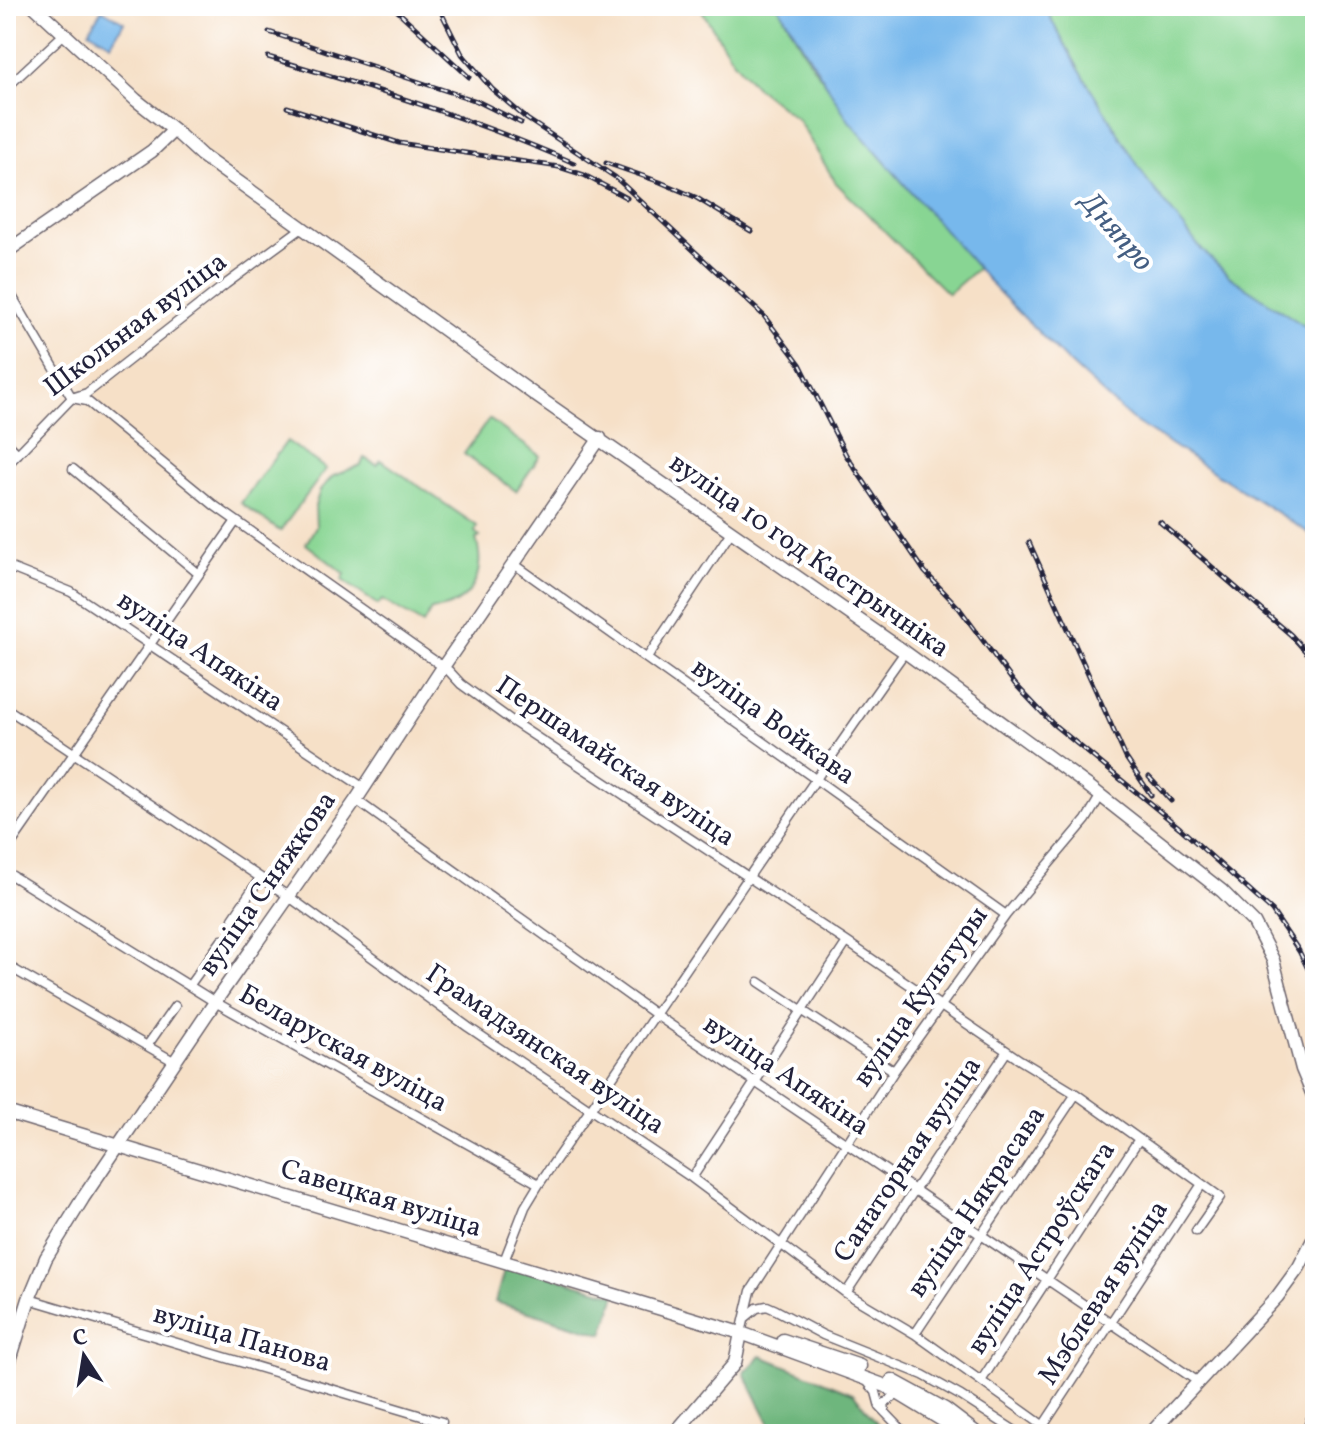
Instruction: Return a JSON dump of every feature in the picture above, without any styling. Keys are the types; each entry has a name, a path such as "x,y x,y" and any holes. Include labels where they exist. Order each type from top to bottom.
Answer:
{"street":[{"name":"вуліца 10 год Кастрычніка","path":"34,6 201,155 535,395 905,652 1101,795 1222,891 1254,923 1273,960 1302,1069 1315,1100"},
{"path":"6,88 63,35"},
{"path":"6,252 152,151 174,130"},
{"name":"Школьная вуліца","path":"6,466 72,398 87,393 302,228"},
{"path":"6,286 72,398"},
{"name":"Першамайская вуліца","path":"72,398 87,401 236,521 443,667 515,723 1076,1094 1202,1184"},
{"name":"вуліца Сняжкова","path":"6,1373 29,1299 46,1258 215,1002 356,800 600,438"},
{"path":"6,442 18,454"},
{"path":"73,469 199,574"},
{"path":"6,851 236,521"},
{"path":"647,658 731,532"},
{"name":"вуліца Войкава","path":"514,564 1006,915"},
{"name":"вуліца Апякіна","path":"6,566 71,592 364,788"},
{"path":"504,1261 525,1207 539,1184 814,779 905,652"},
{"name":"Грамадзянская вуліца","path":"6,708 288,896 468,1027 692,1178 846,1293 915,1334 1055,1434"},
{"name":"вуліца Культуры","path":"741,1333 751,1291 894,1071 1006,915 1086,820 1101,795"},
{"name":"вуліца Апякіна","path":"356,800 656,1015 1197,1381"},
{"name":"Беларуская вуліца","path":"6,872 215,1002 539,1184"},
{"path":"233,918 260,878"},
{"path":"189,986 222,940"},
{"path":"692,1178 804,1012 847,942"},
{"path":"6,965 175,1062"},
{"path":"759,982 894,1071"},
{"path":"147,1046 175,1006"},
{"name":"Санаторная вуліца","path":"846,1293 1007,1051"},
{"name":"вуліца Някрасава","path":"915,1334 1076,1094"},
{"name":"Савецкая вуліца","path":"6,1112 741,1333 863,1376 899,1393 965,1434"},
{"name":"вуліца Астроўскага","path":"981,1381 1139,1139"},
{"path":"1196,1231 1220,1197 1202,1184"},
{"name":"Мэблевая вуліца","path":"1043,1426 1202,1184"},
{"path":"1150,1434 1277,1297 1299,1267 1315,1236"},
{"name":"вуліца Панова","path":"29,1299 442,1422"},
{"path":"746,1317 757,1308 767,1306 823,1335 923,1375 1020,1434"},
{"name":"Савецкая вуліца","path":"741,1333 753,1331 804,1345 873,1372 934,1403 978,1434"},
{"path":"674,1434 735,1363 741,1333"},
{"path":"863,1376 876,1392 885,1413 906,1434"},
{"path":"885,1413 884,1404 899,1393"}],"green space":[{"path":"699,6 778,6 812,65 879,155 978,268 948,294 836,183 798,120 755,86 732,59"},
{"path":"1044,6 1315,6 1315,333 1229,276 1175,219 1126,149"},
{"path":"489,419 540,456 516,491 464,454"},
{"path":"287,441 326,469 280,531 241,503"},
{"path":"364,458 377,465 381,460 477,526 475,532 480,537 476,539 479,565 472,587 456,603 431,610 423,624 382,600 378,605 342,580 345,574 306,544 316,526 315,506 320,490 333,476 361,465"},
{"path":"506,1263 616,1295 603,1334 495,1302"},
{"path":"761,1356 853,1393 886,1434 775,1434 744,1373"}],"water":[{"name":"Дняпро","path":"778,6 1044,6 1147,180 1201,249 1230,277 1315,333 1315,537 1131,419 1065,359 994,287 849,121"},
{"path":"102,9 124,22 111,44 89,31"}],"railway":[{"path":"392,6 469,77"},
{"path":"438,6 462,54 492,89 527,119 615,177 764,316 800,364 846,455 925,572 959,608 1015,684 1053,724 1180,828 1272,911 1299,951 1315,983"},
{"path":"269,32 477,101 521,123"},
{"path":"268,57 461,118 574,163"},
{"path":"287,107 399,143 559,167 584,175 627,198"},
{"path":"606,163 695,197 751,231"},
{"path":"1160,522 1291,635 1315,662"},
{"path":"1029,542 1126,758 1151,795"},
{"path":"1149,777 1171,801"},
{"path":"1303,1434 1315,1396"}]}
